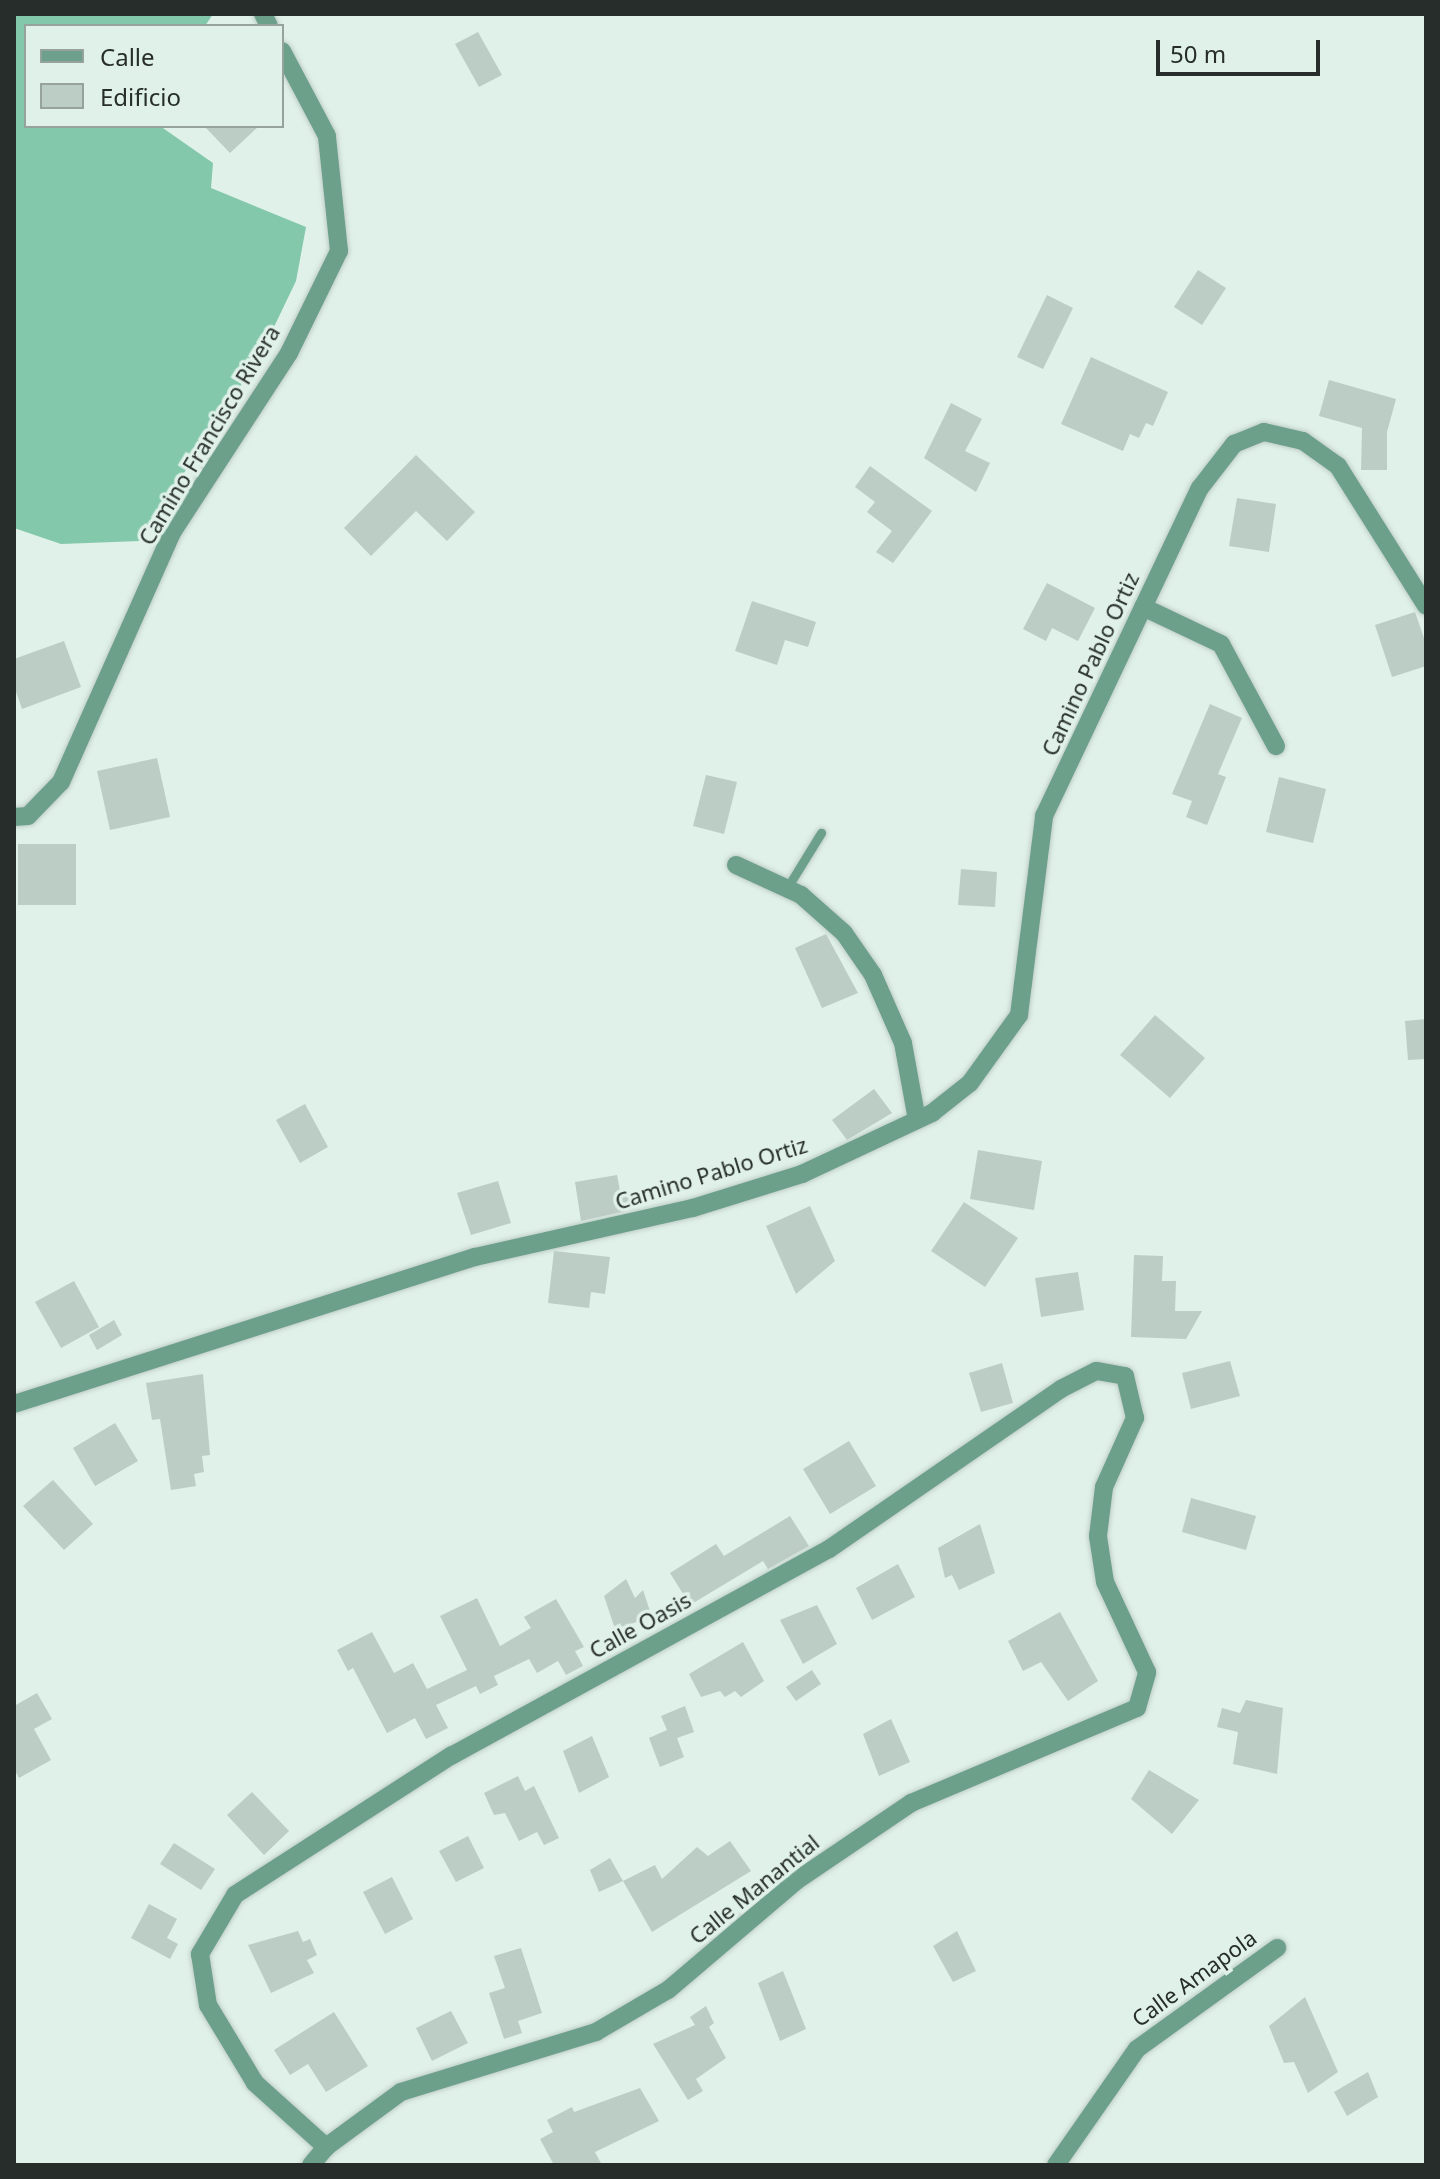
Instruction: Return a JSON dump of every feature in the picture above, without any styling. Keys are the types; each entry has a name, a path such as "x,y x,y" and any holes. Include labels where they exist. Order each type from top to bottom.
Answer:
{"street":[{"name":"Camino Francisco Rivera","path":"14,817 28,816 61,782 173,531 289,353 339,251 327,136 284,55"},
{"name":"Camino Pablo Ortiz","path":"14,1404 475,1257 693,1208 789,1178 917,1120 970,1083 1019,1015 1044,816 1200,488 1234,444 1264,432 1303,441 1338,466 1426,606"},
{"path":"1143,607 1221,644 1276,746"},
{"path":"736,865 787,888 844,933 873,975 903,1043 917,1120"},
{"name":"Calle Oasis","path":"326,2147 255,2083 208,2005 200,1954 235,1895 452,1755 829,1549 1061,1389 1096,1371 1125,1376 1135,1418 1104,1487 1098,1536 1105,1582 1115,1604"},
{"name":"Calle Manantial","path":"311,2165 326,2147 401,2092 596,2032 668,1990 796,1881 911,1803 1137,1708 1147,1672 1115,1604"},
{"name":"Calle Amapola","path":"1056,2165 1137,2049 1277,1948"}],"lane":[{"path":"787,888 821,833"}],"green space":[{"path":"14,14 213,14 206,24 24,24 24,128 163,128 213,163 211,188 306,227 296,281 261,354 140,541 61,544 14,528"}],"building":[{"path":"478,32 502,75 479,87 455,44"},
{"path":"206,128 257,128 230,153"},
{"path":"1198,270 1226,288 1202,325 1174,307"},
{"path":"1047,295 1073,308 1043,369 1017,357"},
{"path":"1091,357 1168,392 1153,426 1146,423 1139,438 1130,434 1123,451 1061,424"},
{"path":"1329,380 1396,399 1387,432 1387,470 1361,470 1362,428 1319,416"},
{"path":"951,403 982,419 965,451 990,463 976,492 924,458"},
{"path":"416,455 475,512 447,541 416,511 371,556 344,528"},
{"path":"870,466 932,511 893,563 876,552 892,531 867,512 875,502 855,487"},
{"path":"1237,498 1276,504 1269,552 1229,546"},
{"path":"1047,583 1095,608 1078,641 1052,628 1046,641 1023,629"},
{"path":"752,601 816,622 808,647 785,640 777,665 735,651"},
{"path":"1415,612 1426,644 1426,666 1392,677 1375,625"},
{"path":"64,641 81,687 22,709 14,686 14,659"},
{"path":"1210,704 1242,718 1218,774 1226,777 1207,825 1186,817 1192,801 1172,794"},
{"path":"157,758 170,817 110,830 97,771"},
{"path":"706,775 737,782 724,834 693,826"},
{"path":"1279,777 1326,789 1313,843 1266,832"},
{"path":"18,844 76,844 76,905 18,905"},
{"path":"961,869 997,872 995,907 958,905"},
{"path":"826,934 858,993 822,1008 795,948"},
{"path":"1155,1015 1205,1058 1170,1098 1120,1055"},
{"path":"1426,1019 1426,1059 1408,1060 1405,1021"},
{"path":"874,1089 892,1113 847,1140 832,1120"},
{"path":"305,1104 328,1147 300,1163 276,1120"},
{"path":"978,1150 1042,1161 1034,1210 970,1199"},
{"path":"617,1175 621,1196 628,1195 631,1210 581,1221 575,1182"},
{"path":"498,1181 511,1223 471,1235 457,1193"},
{"path":"964,1202 1018,1238 985,1287 931,1251"},
{"path":"810,1206 835,1261 796,1294 766,1226"},
{"path":"554,1251 610,1257 605,1294 591,1292 589,1308 548,1303"},
{"path":"1134,1255 1163,1256 1162,1281 1176,1281 1175,1311 1202,1311 1186,1339 1131,1337"},
{"path":"1078,1272 1084,1310 1041,1317 1035,1278"},
{"path":"74,1281 99,1327 61,1348 35,1302"},
{"path":"114,1320 122,1335 97,1350 89,1335"},
{"path":"1230,1361 1240,1396 1191,1409 1182,1373"},
{"path":"1002,1363 1013,1403 981,1412 969,1373"},
{"path":"203,1374 210,1455 202,1456 204,1472 194,1474 196,1486 171,1490 160,1419 152,1420 146,1383"},
{"path":"115,1423 138,1461 95,1486 73,1448"},
{"path":"849,1441 876,1486 830,1514 803,1469"},
{"path":"53,1480 93,1524 64,1550 23,1506"},
{"path":"1191,1498 1256,1516 1246,1550 1182,1532"},
{"path":"790,1516 809,1546 768,1569 763,1561 690,1605 670,1573 716,1544 724,1556"},
{"path":"980,1524 995,1573 959,1590 952,1575 945,1578 938,1548"},
{"path":"898,1564 915,1597 872,1620 856,1588"},
{"path":"626,1579 635,1598 643,1590 652,1617 615,1629 604,1596"},
{"path":"477,1598 500,1646 531,1628 524,1617 556,1599 584,1647 575,1651 583,1666 566,1675 558,1661 537,1673 529,1659 494,1676 498,1685 480,1694 476,1686 436,1705 448,1728 426,1739 415,1718 387,1733 353,1668 348,1671 337,1650 372,1632 394,1673 413,1663 427,1689 467,1670 440,1616"},
{"path":"817,1605 837,1644 803,1664 780,1620"},
{"path":"1060,1612 1098,1681 1068,1701 1041,1662 1023,1671 1008,1641"},
{"path":"743,1642 764,1681 741,1697 735,1691 725,1697 720,1691 701,1697 689,1674"},
{"path":"812,1670 821,1684 796,1701 786,1687"},
{"path":"37,1693 52,1719 34,1729 51,1760 19,1778 14,1769 14,1706"},
{"path":"1246,1700 1283,1708 1277,1774 1233,1764 1238,1732 1217,1727 1222,1708 1240,1713"},
{"path":"685,1706 694,1732 677,1738 684,1757 660,1767 649,1738 667,1730 661,1716"},
{"path":"891,1719 910,1762 879,1776 863,1734"},
{"path":"592,1736 609,1777 579,1793 563,1751"},
{"path":"1149,1770 1199,1800 1172,1834 1131,1799"},
{"path":"518,1776 525,1791 534,1786 559,1838 544,1845 537,1832 519,1841 505,1813 494,1815 484,1793"},
{"path":"252,1792 289,1831 264,1855 227,1815"},
{"path":"468,1836 484,1868 456,1882 439,1851"},
{"path":"730,1841 751,1871 652,1932 623,1881 655,1865 662,1879 697,1847 708,1856"},
{"path":"174,1843 215,1869 201,1890 160,1864"},
{"path":"610,1858 623,1881 599,1892 590,1870"},
{"path":"392,1877 413,1919 385,1934 363,1892"},
{"path":"149,1904 177,1919 167,1938 178,1944 170,1959 131,1938"},
{"path":"298,1931 303,1942 310,1939 317,1955 307,1960 314,1973 271,1993 248,1945"},
{"path":"957,1931 976,1971 953,1982 933,1946"},
{"path":"521,1948 542,2013 518,2021 522,2033 504,2039 489,1993 505,1988 494,1956"},
{"path":"783,1971 806,2029 780,2041 758,1983"},
{"path":"1305,1997 1338,2072 1308,2093 1294,2062 1284,2063 1269,2026"},
{"path":"706,2006 714,2023 709,2027 726,2058 696,2079 703,2091 688,2100 653,2044 695,2025 690,2017"},
{"path":"451,2011 468,2043 432,2061 416,2028"},
{"path":"334,2012 368,2066 326,2092 308,2064 290,2075 274,2050"},
{"path":"1368,2072 1378,2097 1347,2116 1334,2092"},
{"path":"640,2088 659,2121 595,2152 602,2165 554,2165 540,2139 553,2132 547,2120 572,2107 574,2112"}]}
